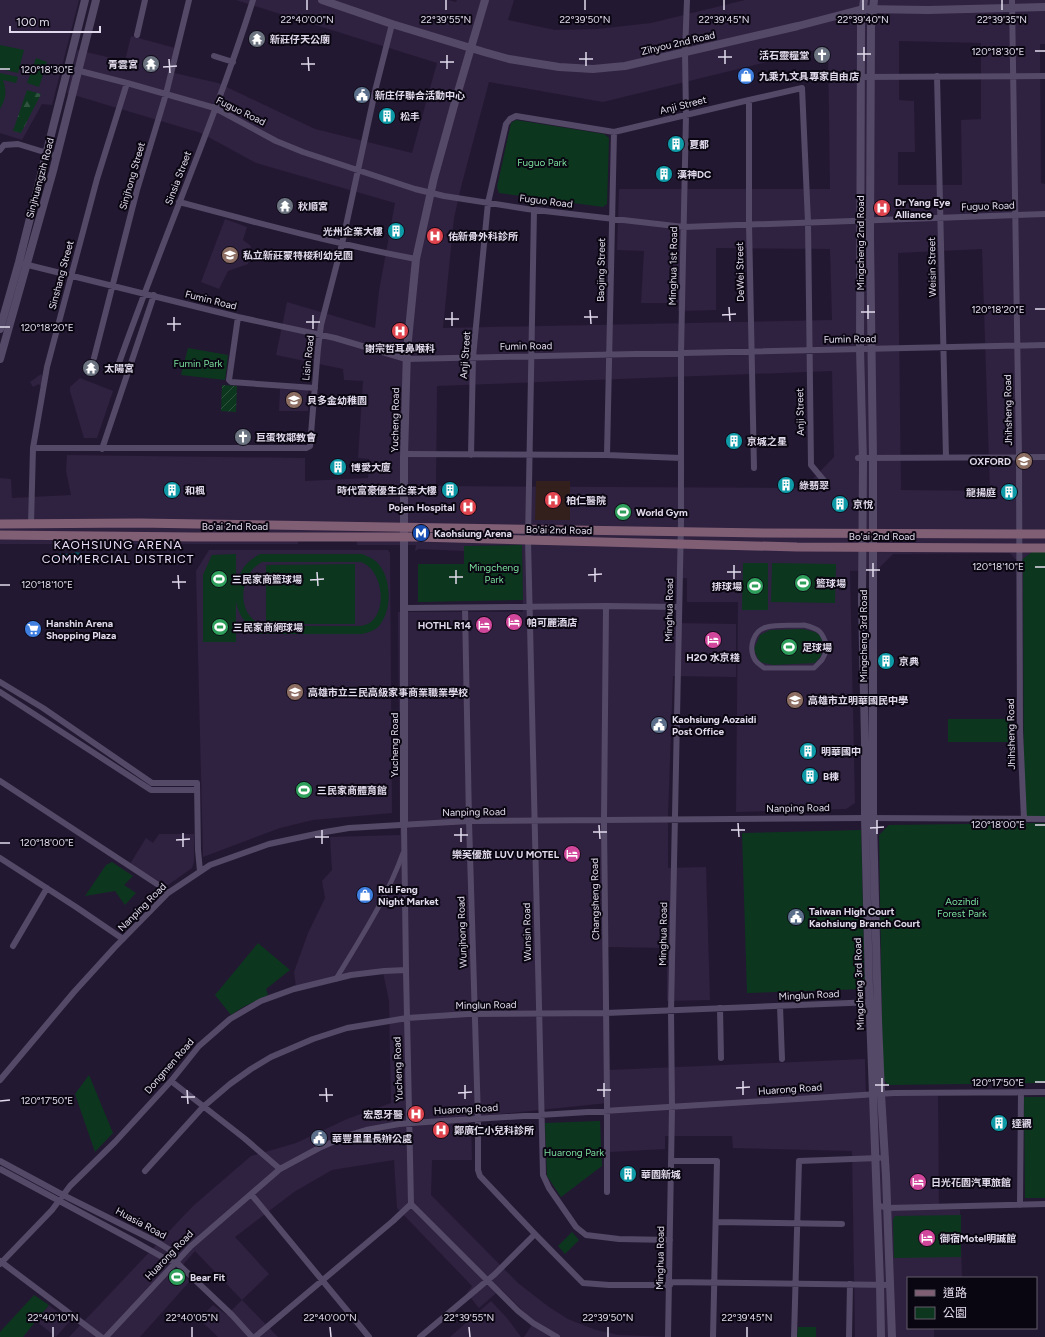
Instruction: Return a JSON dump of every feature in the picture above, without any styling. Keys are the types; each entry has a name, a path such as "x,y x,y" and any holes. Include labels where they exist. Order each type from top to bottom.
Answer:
{"main road":[{"name":"Bo'ai 2nd Road","path":"0,524 139,523 680,532 1045,534"},
{"name":"Bo'ai 2nd Road","path":"0,535 404,537 862,548 1045,548"}],"street":[{"name":"Sinjhuangzih Road","path":"0,329 19,262 85,0"},
{"name":"Sinjhuangzih Road","path":"0,359 57,156 96,0"},
{"path":"137,35 145,0"},
{"name":"Sinjhong Street","path":"94,358 137,190 166,94 189,0"},
{"name":"Sinsia Street","path":"119,363 144,293 233,62 253,0"},
{"name":"Zihyou 2nd Road","path":"322,0 392,24 509,59 534,64 580,68 625,66 798,26 863,9 874,4 922,10 1045,7"},
{"name":"Yucheng Road","path":"411,1204 404,850 404,454 406,359 416,259 431,193 455,102 485,0"},
{"name":"Minghua 1st Road","path":"680,532 686,115 685,52 687,0"},
{"name":"Mingcheng 2nd Road","path":"862,534 860,349 861,22 864,0"},
{"name":"Jhihsheng Road","path":"1012,0 1020,457 1020,730 1024,819"},
{"name":"Mingcheng 2nd Road","path":"874,4 872,27 870,220 874,534"},
{"name":"Lisin Road","path":"33,448 306,448 310,446 312,441 320,336 359,171 376,87 392,24"},
{"path":"214,56 233,62"},
{"name":"Fuguo Road","path":"68,68 215,108 276,141 303,152 431,193 534,210 684,227 1045,214"},
{"name":"Weisin Street","path":"936,76 941,218 946,458"},
{"path":"861,77 1045,76"},
{"name":"Sinshang Street","path":"32,524 33,448 47,367 97,179 127,83"},
{"name":"Anji Street","path":"471,455 473,357 488,203 506,124 510,119 516,116 614,132 802,88 808,222 811,465 826,483"},
{"name":"DeWei Street","path":"749,100 749,224 754,468"},
{"name":"Baojing Street","path":"607,455 614,132"},
{"path":"0,150 4,145 18,144 46,154 57,156"},
{"path":"179,202 287,231 416,259"},
{"name":"Wunsin Road","path":"534,210 528,540 543,1169 545,1181 576,1227 581,1232 590,1237 670,1240"},
{"name":"Fumin Road","path":"19,262 238,317 320,336 335,338 406,359 1045,345"},
{"path":"102,449 154,295"},
{"path":"238,317 229,380 231,382 315,388"},
{"path":"404,454 607,455 681,458"},
{"path":"861,458 1045,457"},
{"name":"Minghua Road","path":"668,1337 672,1107 671,1011 680,532"},
{"name":"Mingcheng 3rd Road","path":"862,534 862,601 870,854 881,1337"},
{"name":"Mingcheng 3rd Road","path":"869,818 874,534"},
{"path":"404,608 529,606 679,607"},
{"name":"Changsheng Road","path":"606,606 604,821 607,1192"},
{"name":"Wunjhong Road","path":"465,608 469,821 478,1119 477,1162 480,1176 583,1282 609,1285 714,1282 890,1284"},
{"path":"787,626 816,628 823,634 828,648 822,660 814,668 792,669 764,668 755,660 751,650 754,638 760,629 787,626"},
{"path":"0,682 43,708 152,783 197,783 198,850 200,871"},
{"path":"0,692 151,790 197,790"},
{"path":"38,716 43,708"},
{"path":"0,781 160,886 168,893"},
{"name":"Nanping Road","path":"0,1080 74,992 168,893 200,871 224,859 269,844 349,828 469,821 869,818 1045,819"},
{"path":"336,979 371,921 397,870 404,850"},
{"path":"0,858 123,939"},
{"path":"13,946 47,888"},
{"name":"Dongmen Road","path":"1,1262 52,1210 63,1195 115,1142 171,1081 199,1046 220,1027 246,1009 261,1001 282,993 351,975 406,970"},
{"name":"Minglun Road","path":"145,1171 203,1107 230,1084 251,1069 271,1057 313,1039 347,1028 407,1018 474,1014 606,1013 873,1002"},
{"path":"780,1006 782,1059"},
{"path":"720,1008 721,1058"},
{"path":"171,1081 244,1138 280,1169"},
{"path":"1020,1205 1021,1092"},
{"name":"Huarong Road","path":"106,1337 207,1231 280,1169 319,1148 346,1136 366,1130 410,1123 876,1094 1045,1092"},
{"name":"Mingcheng 3rd Road","path":"876,1094 885,1158 892,1337"},
{"path":"794,1337 799,1161 885,1158"},
{"name":"Huasia Road","path":"0,1161 63,1195 157,1242 170,1250 176,1262"},
{"path":"671,1161 717,1161 713,1337"},
{"name":"Huasia Road","path":"0,1169 164,1258 176,1262"},
{"path":"251,1194 369,1337"},
{"path":"255,1337 393,1221 411,1204 518,1311 533,1324 557,1337"},
{"path":"877,1205 887,1208 1045,1204"},
{"path":"716,1222 842,1224"},
{"path":"420,1337 488,1280 535,1234"},
{"path":"1,1262 101,1337"},
{"path":"176,1262 232,1315 252,1337"},
{"path":"849,1337 850,1284"}],"shaded area":[{"path":"0,0 79,0 52,105 42,104 22,140 0,133"},
{"path":"236,0 448,0 456,2 457,0 514,0 508,20 555,30 597,29 651,23 745,0 1045,0 1045,44 1040,44 1041,183 1045,184 1045,552 1032,552 1023,559 1015,559 1010,553 893,554 877,570 850,571 855,803 846,809 736,812 738,602 687,602 687,578 674,579 673,623 736,624 736,677 673,676 668,816 668,868 706,867 710,1000 667,1001 667,948 608,947 609,1070 865,1059 866,1098 886,1096 938,1096 939,1210 960,1210 962,1277 907,1277 907,1329 934,1329 934,1337 855,1337 852,1151 733,1148 732,1136 665,1136 665,1149 610,1152 608,1103 471,1117 472,1160 432,1160 431,1195 518,1283 549,1307 568,1319 596,1330 619,1335 670,1337 524,1337 534,1322 501,1289 479,1308 467,1293 472,1286 397,1208 394,1160 332,1170 294,1192 235,1237 269,1274 242,1300 195,1251 179,1269 190,1281 140,1337 69,1337 193,1206 251,1156 296,1143 347,1119 391,1103 389,1001 383,972 296,987 294,972 308,933 325,898 322,881 332,870 330,837 400,835 398,612 523,612 522,545 464,546 464,551 419,549 415,551 416,545 357,545 357,541 298,541 298,544 0,544 0,478 11,479 12,498 71,495 66,471 67,455 305,458 305,481 368,478 369,459 358,458 363,381 344,380 343,369 276,355 287,302 375,328 379,291 395,203 256,163 201,133 67,93 77,50 125,61 131,36 175,48 170,72 218,83 315,129 412,153 437,63","holes":["899,41 981,43 981,119 961,120 962,185 898,185 898,152 915,152 914,101 899,100","828,47 830,189 619,189 617,250 644,251 641,303 678,303 678,311 716,310 716,248 830,249 832,320 443,328 454,218 489,82 603,102","982,249 990,491 901,490 898,253","832,371 834,457 804,488 436,486 437,386"]},
{"name":"私立新莊蒙特梭利幼兒園","path":"225,219 247,227 243,240 251,246 248,264 228,271 219,289 201,282"},
{"path":"41,374 44,378 41,387 39,384 33,387 30,382"},
{"path":"80,378 113,391 97,438 84,438 70,391 70,387"},
{"name":"貝多金幼稚園","path":"280,389 308,390 308,411 279,411"},
{"name":"柏仁醫院","path":"536,481 570,481 570,520 535,520"},
{"name":"高雄市立三民高級家事商業職業學校","path":"209,550 388,550 390,553 392,813 313,820 280,828 203,857 196,571"},
{"path":"159,834 194,834 194,862 192,868 168,885 130,864 146,838 153,843"},
{"path":"242,1300 278,1337 218,1337 199,1319 213,1305 227,1315"},
{"path":"491,1301 507,1318 521,1337 450,1337"},
{"path":"49,1305 70,1321 56,1337 36,1321"}],"green space":[{"path":"0,45 24,50 18,73 0,69"},
{"path":"36,58 47,62 39,87 27,83"},
{"path":"0,73 18,77 16,83 3,80 5,95 4,102 0,109"},
{"path":"27,90 41,94 21,133 13,131"},
{"name":"Fuguo Park","path":"516,120 604,134 609,138 607,204 603,207 499,193 497,187 511,123"},
{"name":"Fumin Park","path":"188,348 228,355 225,380 181,375"},
{"path":"222,385 237,386 236,412 221,411"},
{"name":"Mingcheng Park","path":"522,545 523,600 418,602 418,564 464,564 464,546"},
{"path":"1032,552 1045,552 1045,817 1024,817 1023,559"},
{"path":"236,554 236,589 243,568 260,554 362,554 372,558 380,566 384,573 387,580 389,598 388,606 382,622 377,628 362,634 255,634 255,631 240,614 236,601 236,642 203,642 203,575 212,555","holes":["262,562 361,562 368,566 373,572 380,588 380,606 377,614 370,623 361,626 262,626 252,618 246,609 243,594 244,586 251,572"]},
{"name":"排球場","path":"743,563 768,563 768,610 742,610"},
{"name":"籃球場","path":"772,563 836,564 835,603 771,602"},
{"path":"355,564 355,624 266,624 266,565"},
{"name":"足球場","path":"803,629 815,632 821,636 823,646 821,656 815,663 773,665 760,662 754,649 760,635 770,630"},
{"path":"948,719 1012,719 1012,742 948,742"},
{"name":"Aozihdi Forest Park","path":"1045,823 1045,1083 888,1085 883,1079 879,835 889,825"},
{"path":"861,830 865,989 747,993 742,833"},
{"path":"112,862 133,876 124,885 136,893 125,905 115,891 85,896 106,865"},
{"path":"258,943 290,970 266,989 268,995 243,1007 231,1015 215,995"},
{"path":"89,1075 113,1133 95,1152 75,1094"},
{"path":"1024,1097 1045,1097 1045,1198 1025,1198"},
{"name":"Huarong Park","path":"600,1121 602,1166 561,1197 547,1176 545,1123"},
{"name":"御宿Motel明誠館","path":"961,1215 961,1257 894,1258 893,1220 895,1216"},
{"path":"572,1232 579,1240 565,1254 558,1246"},
{"path":"34,1295 49,1305 23,1337 0,1337 0,1332"},
{"path":"798,1327 816,1327 816,1337 797,1337"}],"water":[{"path":"76,552 83,555 83,559 80,563 76,563 72,559 55,559 53,554 71,553"}],"place":[{"name":"新莊仔天公廟","path":"257,39"},
{"name":"活石靈糧堂","path":"822,55"},
{"name":"青雲宮","path":"151,64"},
{"name":"九乘九文具專家自由店","path":"746,76"},
{"name":"新庄仔聯合活動中心","path":"362,95"},
{"name":"松丰","path":"387,116"},
{"name":"夏都","path":"676,144"},
{"name":"漢神DC","path":"664,174"},
{"name":"秋順宮","path":"285,206"},
{"name":"Dr Yang Eye Alliance","path":"882,208"},
{"name":"光州企業大樓","path":"396,231"},
{"name":"佑新骨外科診所","path":"435,236"},
{"name":"私立新莊蒙特梭利幼兒園","path":"230,255"},
{"name":"謝宗哲耳鼻喉科","path":"400,331"},
{"name":"太陽宮","path":"91,368"},
{"name":"貝多金幼稚園","path":"294,400"},
{"name":"巨蛋牧鄰教會","path":"243,437"},
{"name":"京城之星","path":"734,441"},
{"name":"OXFORD","path":"1024,461"},
{"name":"博愛大廈","path":"338,467"},
{"name":"綠翡翠","path":"786,485"},
{"name":"和楓","path":"172,490"},
{"name":"時代富豪優生企業大樓","path":"450,490"},
{"name":"龍揚庭","path":"1009,492"},
{"name":"柏仁醫院","path":"553,500"},
{"name":"京悅","path":"840,504"},
{"name":"Pojen Hospital","path":"468,507"},
{"name":"World Gym","path":"623,512"},
{"name":"Kaohsiung Arena","path":"421,533"},
{"name":"三民家商籃球場","path":"219,579"},
{"name":"籃球場","path":"803,583"},
{"name":"排球場","path":"755,586"},
{"name":"帕可麗酒店","path":"514,622"},
{"name":"HOTHL R14","path":"484,625"},
{"name":"三民家商網球場","path":"220,627"},
{"name":"Hanshin Arena Shopping Plaza","path":"33,629"},
{"name":"H2O 水京棧","path":"713,640"},
{"name":"足球場","path":"789,647"},
{"name":"京典","path":"886,661"},
{"name":"高雄市立三民高級家事商業職業學校","path":"295,692"},
{"name":"高雄市立明華國民中學","path":"795,700"},
{"name":"Kaohsiung Aozaidi Post Office","path":"659,725"},
{"name":"明華國中","path":"808,751"},
{"name":"B棟","path":"810,776"},
{"name":"三民家商體育館","path":"304,790"},
{"name":"樂芙優旅 LUV U MOTEL","path":"572,854"},
{"name":"Rui Feng Night Market","path":"365,895"},
{"name":"Taiwan High Court Kaohsiung Branch Court","path":"796,917"},
{"name":"宏恩牙醫","path":"416,1114"},
{"name":"達觀","path":"999,1123"},
{"name":"鄭廣仁小兒科診所","path":"441,1130"},
{"name":"華豐里里長辦公處","path":"319,1138"},
{"name":"華園新城","path":"628,1174"},
{"name":"日光花園汽車旅館","path":"918,1182"},
{"name":"御宿Motel明誠館","path":"927,1238"},
{"name":"Bear Fit","path":"177,1277"}],"district":[{"name":"KAOHSIUNG ARENA COMMERCIAL DISTRICT","path":"118,552"}]}
